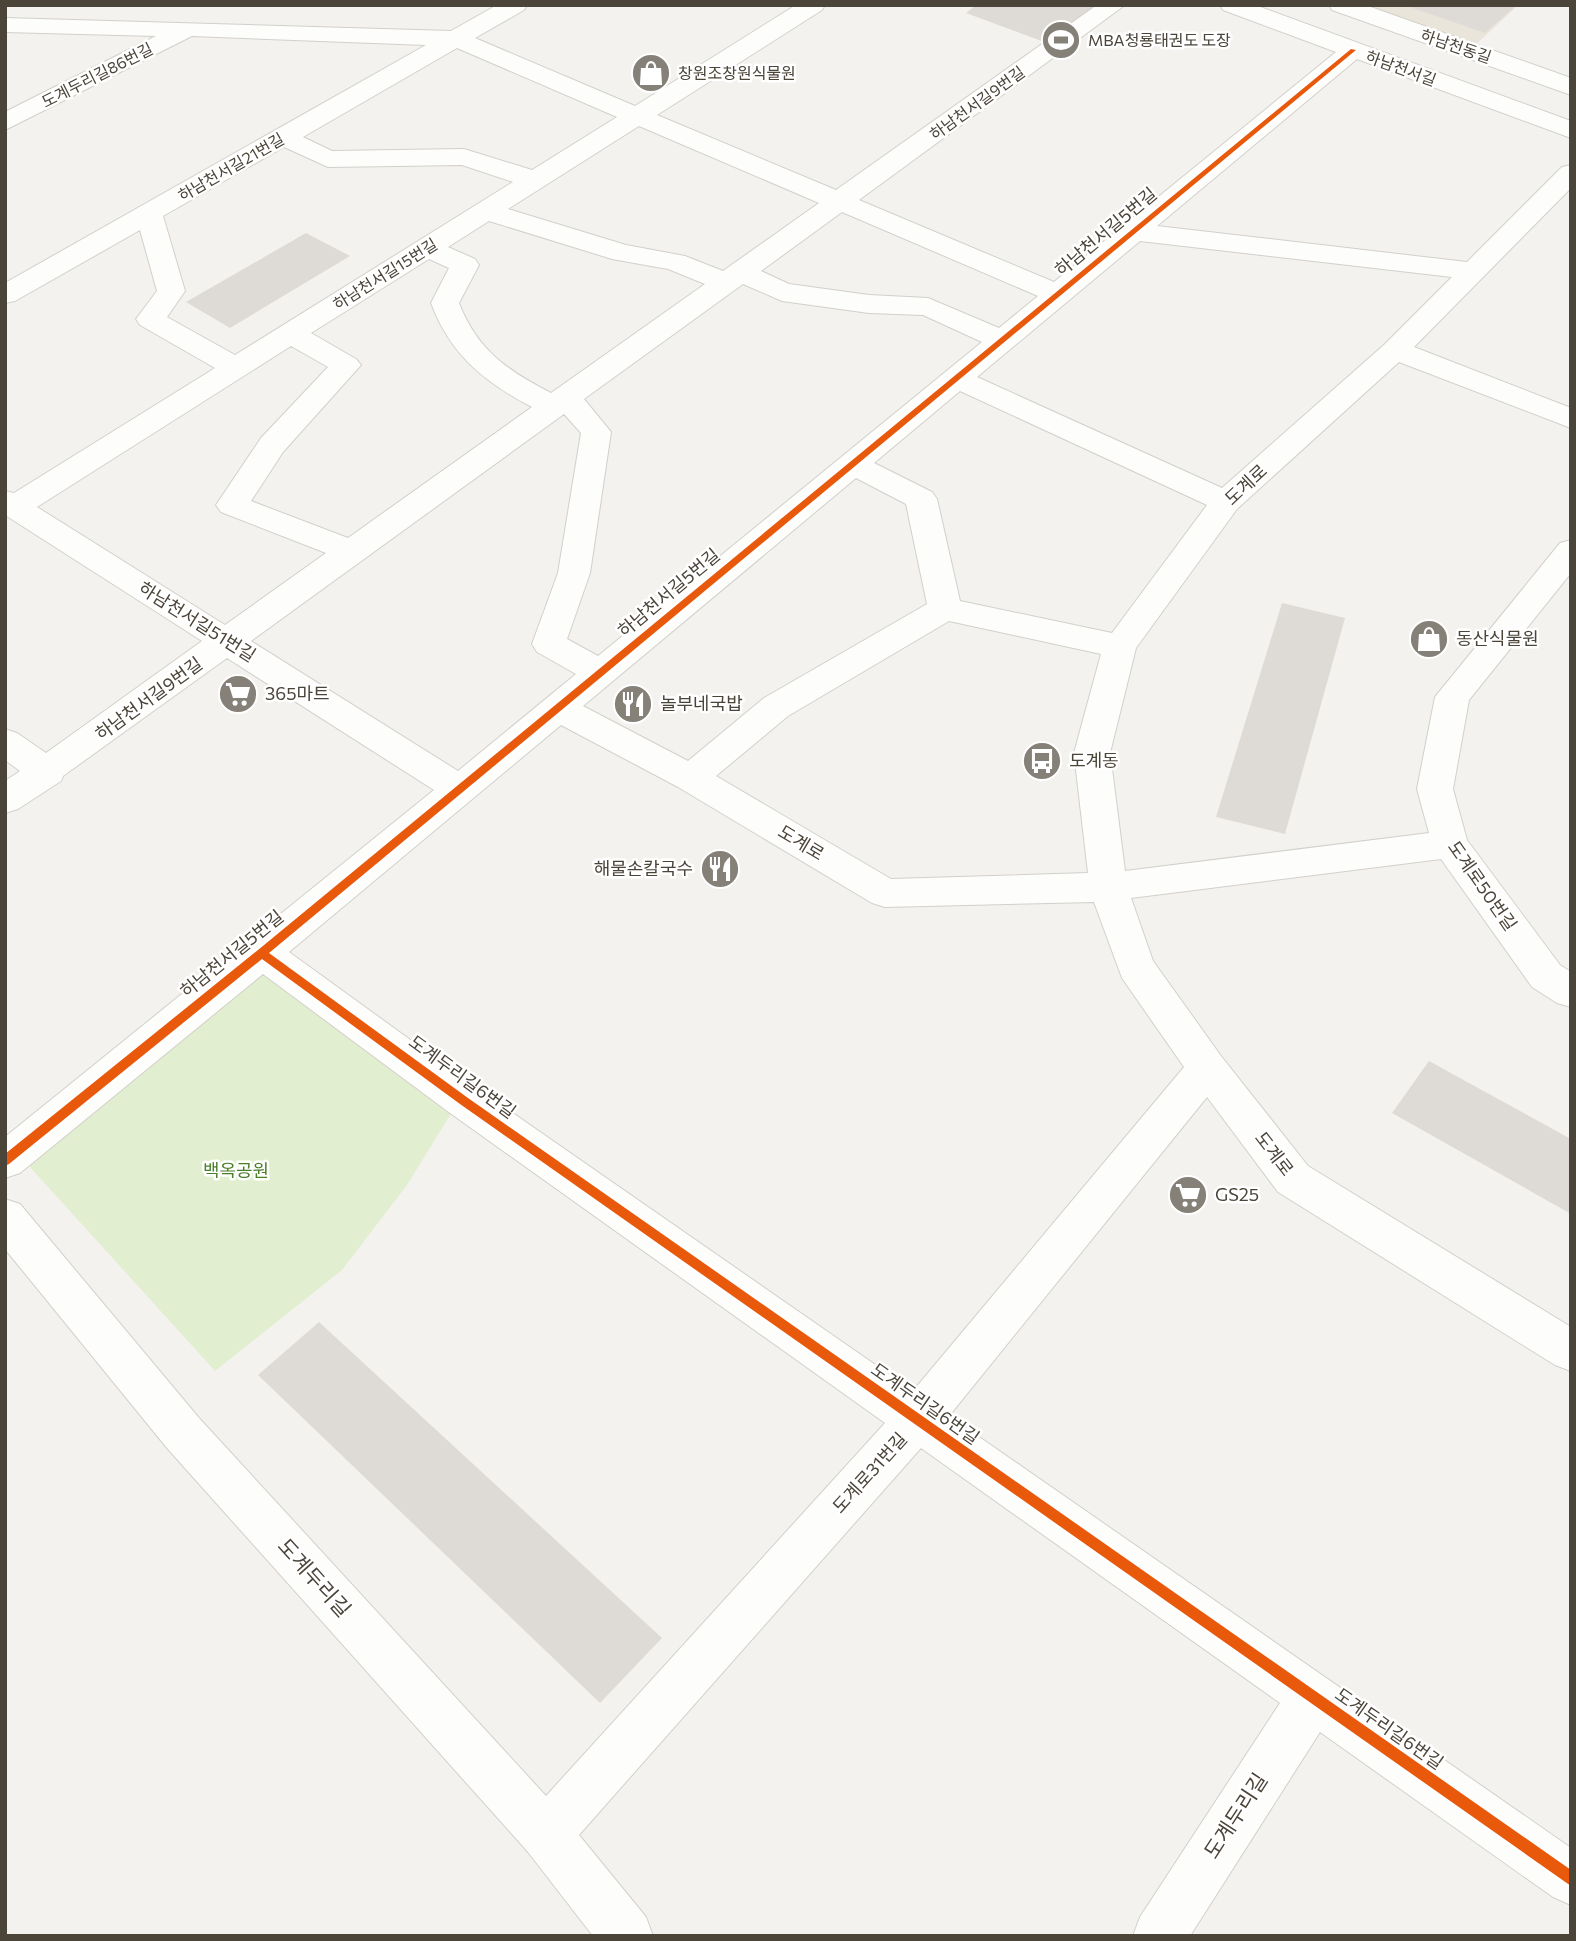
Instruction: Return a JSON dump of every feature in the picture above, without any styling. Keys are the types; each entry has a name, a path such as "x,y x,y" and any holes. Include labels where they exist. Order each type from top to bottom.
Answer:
{"street":[{"name":"하남천서길21번길","path":"5,295 515,5"},
{"name":"하남천서길15번길","path":"10,504 291,334 813,5"},
{"name":"하남천서길9번길","path":"5,800 48,772 1113,5"},
{"name":"하남천서길","path":"1232,5 1571,130"},
{"name":"하남천동길","path":"1341,5 1571,86"},
{"path":"5,25 456,39 841,201"},
{"name":"도계두리길86번길","path":"5,122 190,29"},
{"name":"하남천서길5번길","path":"5,1161 262,953 1353,50"},
{"path":"283,137 328,159 464,157 535,180"},
{"name":"도계로","path":"1571,173 1395,350 1226,502 1121,646 1092,753 1108,887 1136,967 1207,1068 1293,1179 1571,1351"},
{"name":"하남천서길5번길","path":"841,201 1058,293"},
{"path":"486,211 622,253 675,262 782,292 869,304 928,307 1002,340"},
{"path":"149,214 172,290 150,319 236,368"},
{"name":"하남천서길5번길","path":"1133,232 1474,271"},
{"path":"427,248 465,265 445,303 450,321 473,354 493,374 561,403 596,432 574,573 549,644 600,673"},
{"path":"291,334 346,365 272,444 232,505 353,552"},
{"path":"1395,350 1571,419"},
{"path":"956,378 1226,502"},
{"path":"852,464 921,499 944,609"},
{"name":"하남천서길51번길","path":"10,504 460,789"},
{"name":"도계로50번길","path":"1571,551 1452,698 1435,789 1450,844 1546,976 1571,992"},
{"path":"691,778 776,708 944,609 1121,646"},
{"name":"도계로","path":"557,708 691,778 885,893 1108,887"},
{"path":"5,742 48,772"},
{"path":"1108,887 1450,844"},
{"name":"도계두리길6번길","path":"262,953 464,1101 1571,1878"},
{"name":"도계로31번길","path":"546,1834 917,1420 1207,1068"},
{"name":"도계두리길","path":"5,1217 183,1433 546,1834 627,1936"},
{"name":"도계두리길","path":"1159,1936 1313,1697"}],"shaded area":[{"path":"1341,5 1518,5 1469,51"}],"green space":[{"name":"백옥공원","path":"265,969 457,1104 407,1185 342,1270 215,1371 20,1156"}],"building":[{"path":"976,5 1111,5 1055,46 966,13"},
{"path":"1404,5 1517,5 1485,33"},
{"path":"306,233 350,256 230,328 186,302"},
{"path":"1282,603 1345,618 1285,834 1216,817"},
{"path":"1429,1061 1571,1139 1571,1214 1392,1113"},
{"path":"319,1322 662,1638 600,1703 258,1375"}],"cycle path":[{"path":"5,1161 262,953 1353,50"},
{"path":"262,953 464,1101 1571,1879"}],"place":[{"name":"MBA청룡태권도 도장","path":"1061,40"},
{"name":"창원조창원식물원","path":"651,73"},
{"name":"동산식물원","path":"1429,639"},
{"name":"365마트","path":"238,694"},
{"name":"놀부네국밥","path":"633,704"},
{"name":"도계동","path":"1042,761"},
{"name":"해물손칼국수","path":"720,869"},
{"name":"GS25","path":"1188,1195"}]}
